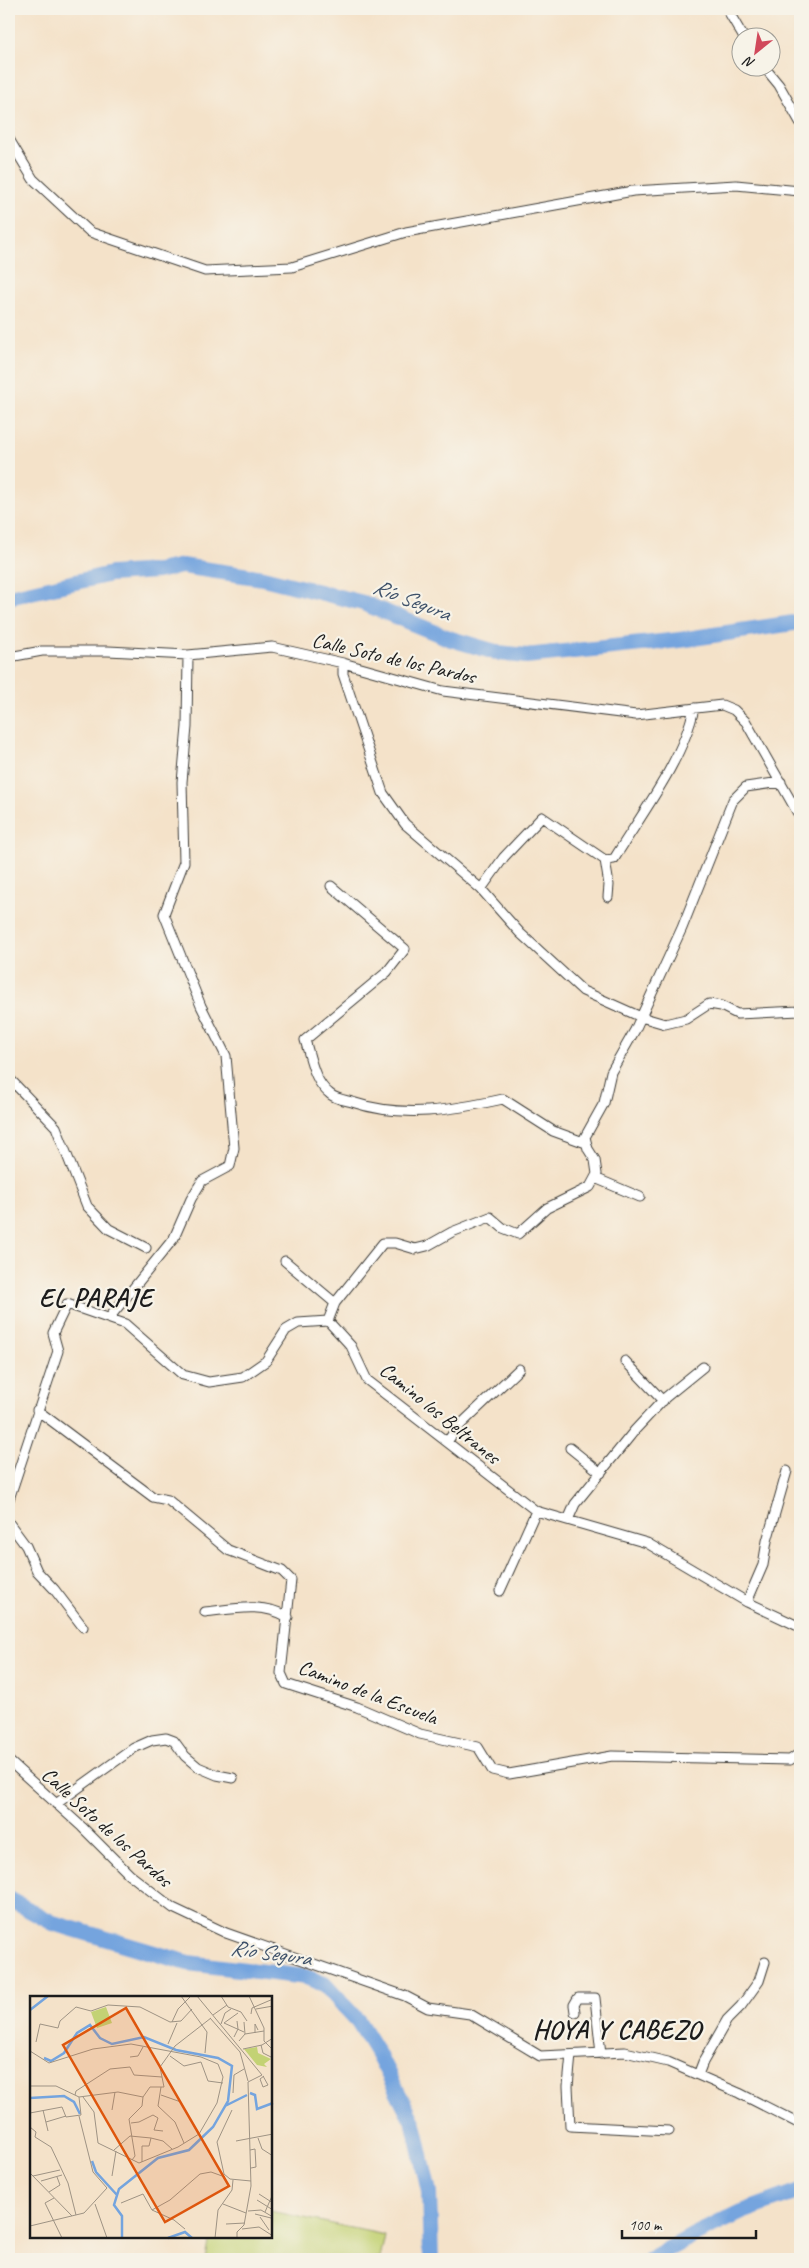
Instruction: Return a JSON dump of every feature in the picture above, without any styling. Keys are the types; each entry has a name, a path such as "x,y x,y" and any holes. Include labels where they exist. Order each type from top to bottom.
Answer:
{"street":[{"path":"728,9 738,28"},
{"path":"773,78 800,122"},
{"path":"9,139 33,179 90,232 205,271 292,267 406,232 633,190 736,185 800,191"},
{"name":"Calle Soto de los Pardos","path":"9,657 42,651 108,651 188,655 272,647 343,663 443,692 636,715 722,705 734,710 746,722 800,817"},
{"path":"110,1317 174,1238 202,1181 230,1166 234,1148 226,1056 201,1006 164,914 184,862 182,782 187,727 188,655"},
{"path":"343,663 343,674 383,793 406,824 481,890 520,933 583,990 641,1017 665,1024 686,1019 709,1004 721,1006 737,1014 800,1011"},
{"path":"481,890 504,857 542,818 605,860 614,859 662,782 690,728 694,708"},
{"path":"9,1498 58,1351 53,1333 67,1304 110,1317 125,1324 183,1375 209,1382 243,1377 266,1361 286,1330 298,1323 328,1321 335,1303 383,1243 395,1243 415,1249 427,1246 452,1232 490,1217 503,1228 518,1234 547,1208 590,1187 597,1174 595,1160 585,1137 604,1103 611,1072 641,1017 682,928 734,800 746,786 780,782"},
{"path":"605,860 609,885 608,897"},
{"path":"331,886 405,949 387,972 305,1040 317,1080 331,1095 359,1104 402,1111 446,1111 504,1099 553,1131 586,1143"},
{"path":"9,1078 56,1127 87,1206 109,1229 146,1248"},
{"path":"594,1178 640,1196"},
{"path":"285,1261 335,1303"},
{"name":"Camino los Beltranes","path":"328,1321 351,1346 367,1380 536,1511 647,1543 747,1602 800,1627"},
{"path":"625,1361 663,1400"},
{"path":"568,1520 575,1504 635,1430 663,1400 703,1367"},
{"path":"447,1442 457,1428 520,1369"},
{"name":"Camino de la Escuela","path":"37,1410 153,1497 168,1500 228,1550 282,1571 291,1580 281,1673 286,1684 357,1707 420,1734 478,1747 492,1770 509,1774 612,1756 790,1760 800,1753"},
{"path":"570,1448 601,1473"},
{"path":"747,1602 763,1564 767,1541 787,1471"},
{"path":"500,1591 536,1511"},
{"path":"9,1523 26,1546 37,1570 54,1589 82,1627"},
{"path":"205,1612 253,1607 277,1611 288,1617"},
{"path":"56,1804 134,1748 152,1740 166,1738 174,1741 198,1767 222,1777 234,1778"},
{"name":"Calle Soto de los Pardos","path":"9,1761 150,1892 173,1908 199,1922 405,1996 428,2008 470,2014 540,2056 624,2052 668,2062 739,2093 800,2124"},
{"path":"698,2075 703,2062 727,2020 742,2006 759,1981 765,1962"},
{"path":"575,2012 574,2005 578,1998 595,1998 601,2054"},
{"path":"571,2055 568,2086 570,2126 669,2132"}],"green space":[{"path":"272,2211 385,2235 380,2259 206,2259 210,2238 272,2238"}],"waterway":[{"name":"Río Segura","path":"9,597 111,574 157,571 182,566 263,578 363,603 451,639 499,653 526,656 680,640 800,622"},
{"name":"Río Segura","path":"9,1899 53,1923 188,1963 306,1977 324,1984 358,2021 377,2052 414,2124 429,2192 431,2259"},
{"name":"Río Segura","path":"650,2259 742,2212 800,2191"}],"district":[{"name":"EL PARAJE","path":"96,1297"},
{"name":"HOYA Y CABEZO","path":"617,2029"}]}
